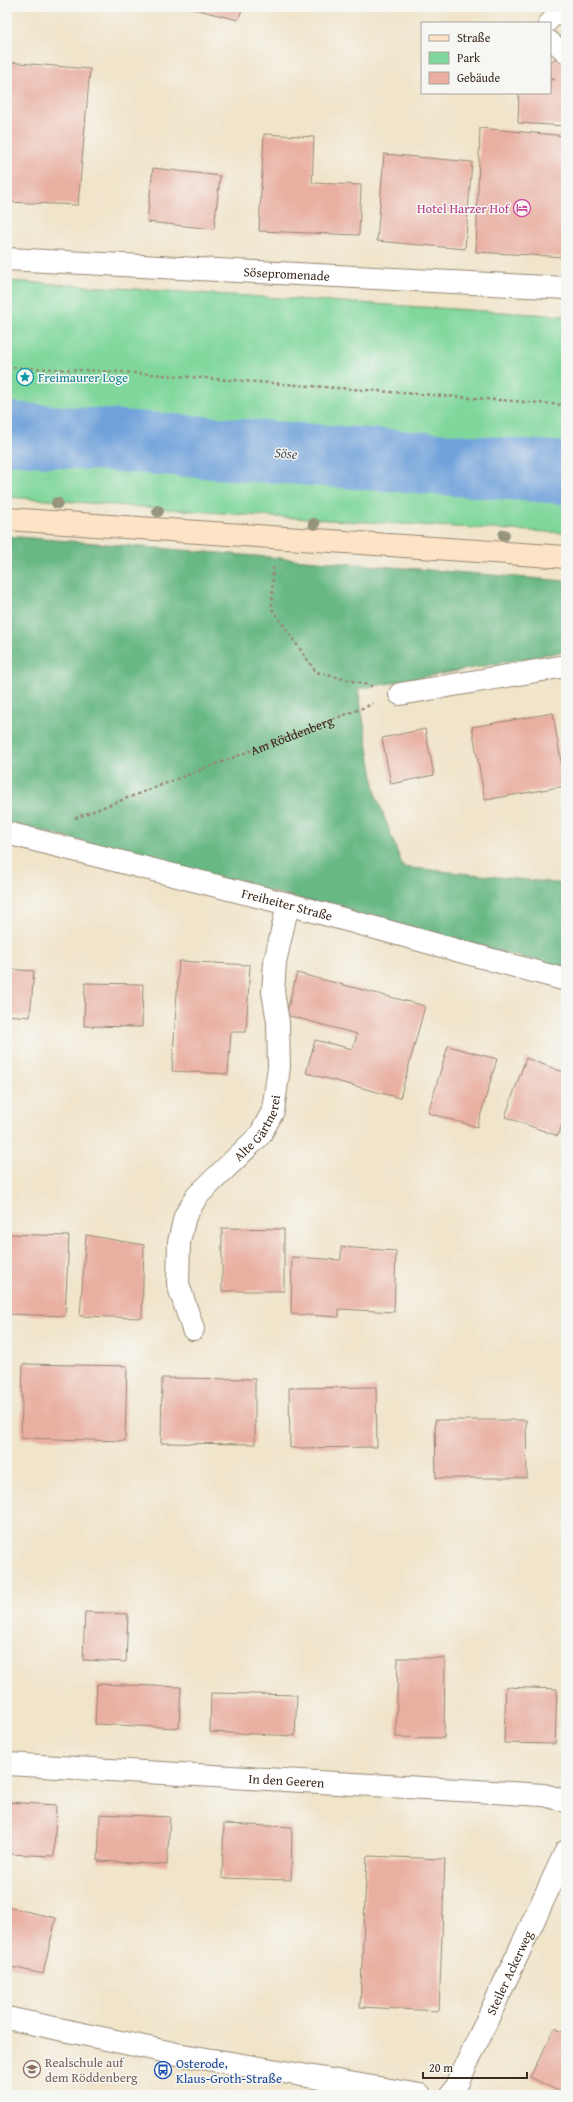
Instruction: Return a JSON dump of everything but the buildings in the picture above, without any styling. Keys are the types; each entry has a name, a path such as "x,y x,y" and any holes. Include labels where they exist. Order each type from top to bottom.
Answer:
{"main road":[{"path":"7,519 566,557"}],"street":[{"name":"Sösepromenade","path":"7,259 566,288"},
{"path":"400,694 566,666"},
{"name":"Freiheiter Straße","path":"7,833 288,904 566,980"},
{"name":"Alte Gärtnerei","path":"193,1329 178,1284 179,1242 185,1216 196,1196 260,1135 273,1111 279,1066 278,1022 272,992 275,962 288,904"},
{"name":"In den Geeren","path":"7,1764 544,1795 566,1801"},
{"name":"Steiler Ackerweg","path":"452,2095 566,1851"},
{"path":"7,2018 177,2054 420,2095"}],"lane":[{"path":"549,22 562,7"},
{"path":"551,41 566,54"}],"path":[{"path":"7,367 123,372 566,405"},
{"path":"274,537 272,609 316,672 373,686"},
{"name":"Am Röddenberg","path":"71,820 400,694"}],"green space":[{"path":"7,281 566,316 566,533 275,517 7,497"},
{"path":"7,536 566,581 566,651 358,689 376,795 403,867 566,884 566,969 7,822"}],"waterway":[{"name":"Söse","path":"7,433 566,473"}],"place":[{"name":"Hotel Harzer Hof","path":"522,208"},
{"name":"Freimaurer Loge","path":"25,377"},
{"name":"Realschule auf dem Röddenberg","path":"32,2069"},
{"name":"Osterode, Klaus-Groth-Straße","path":"163,2070"}]}
